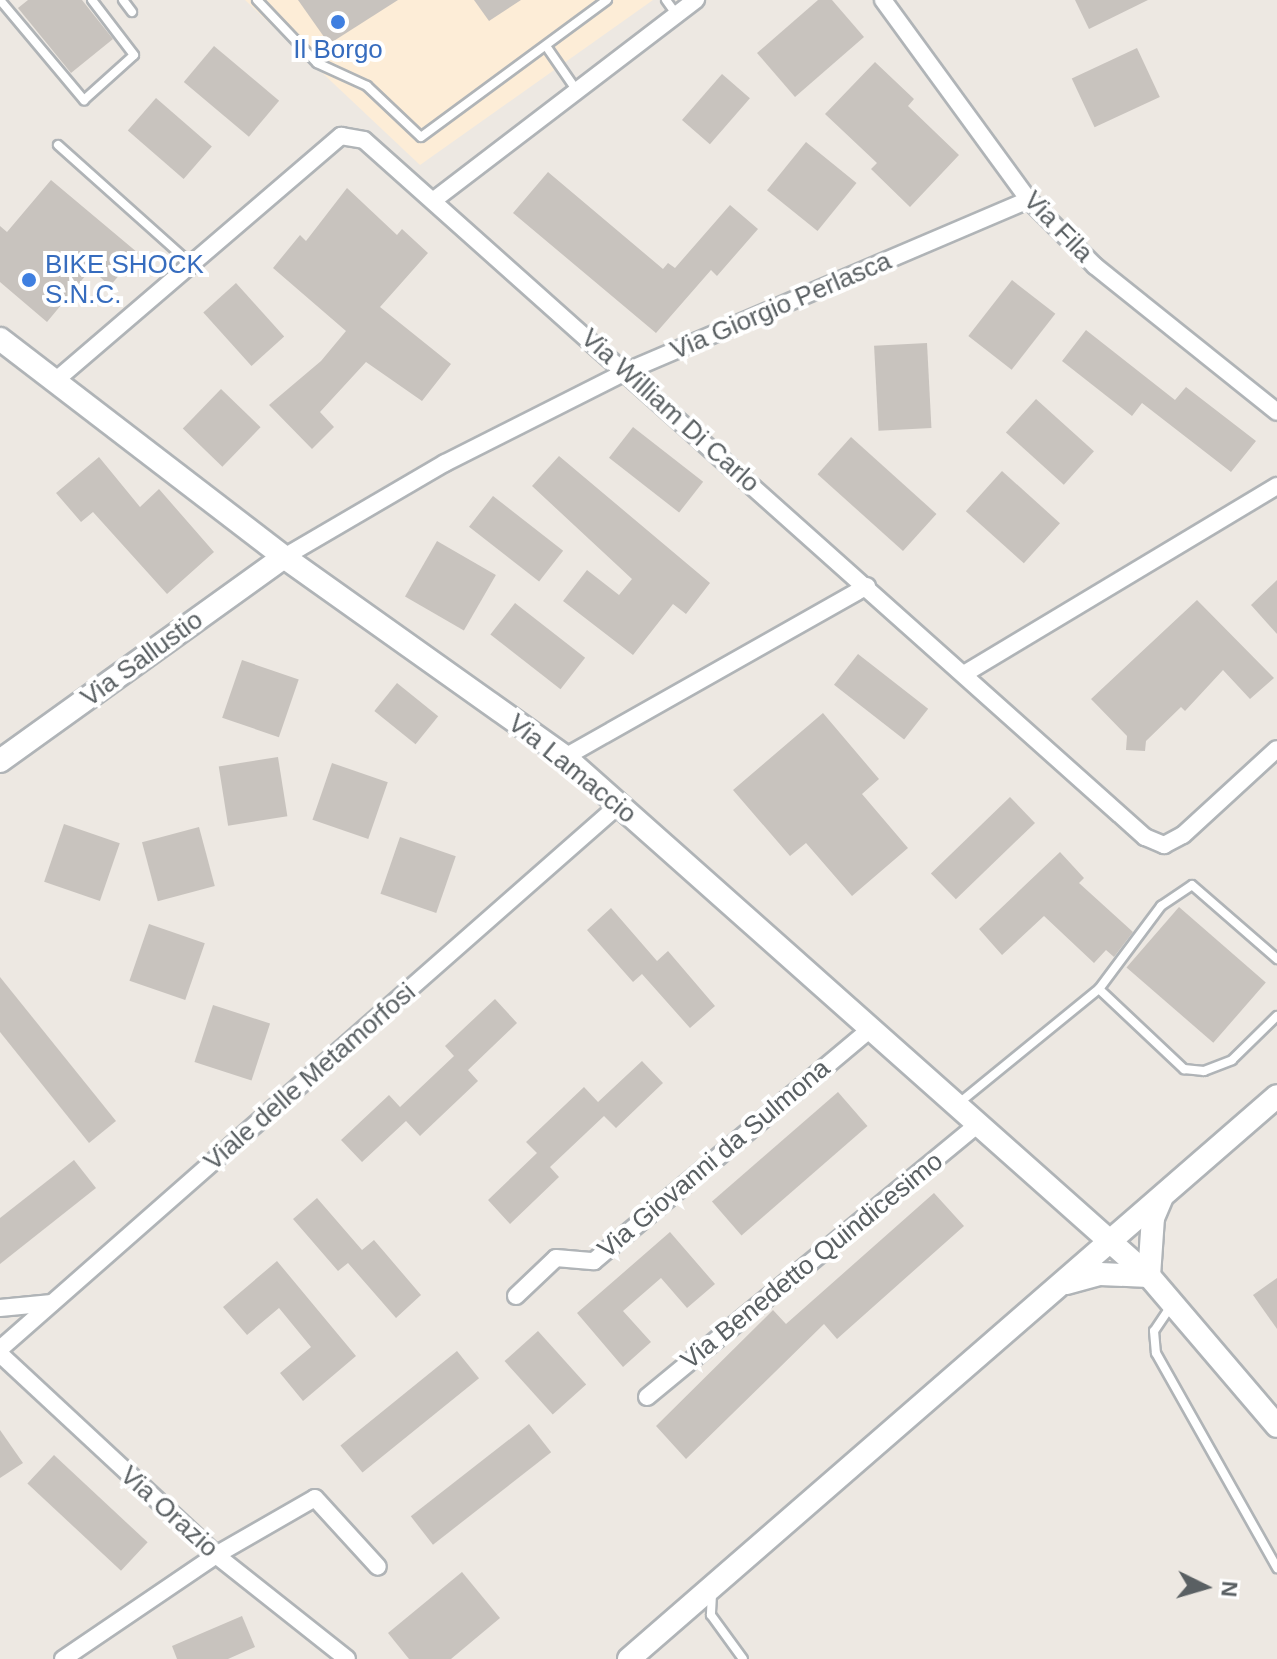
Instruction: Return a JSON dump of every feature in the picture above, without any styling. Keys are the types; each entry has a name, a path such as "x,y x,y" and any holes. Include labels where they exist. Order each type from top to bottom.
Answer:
{"street":[{"path":"434,200 696,0"},
{"name":"Via Fila","path":"883,0 1029,200 1095,266 1277,412"},
{"name":"Via William Di Carlo","path":"55,381 341,136 364,140 1145,837 1164,845 1183,835 1277,749"},
{"name":"Via Giorgio Perlasca","path":"284,557 445,463 625,372 1029,200"},
{"name":"Via Lamaccio","path":"0,339 284,557 565,757 1111,1240 1149,1276 1277,1426"},
{"path":"964,674 1277,486"},
{"name":"Via Sallustio","path":"0,761 284,557"},
{"path":"565,757 867,586"},
{"name":"Viale delle Metamorfosi","path":"0,1352 620,804"},
{"name":"Via Giovanni da Sulmona","path":"516,1296 556,1258 594,1261 870,1029"},
{"path":"629,1659 1277,1096"},
{"name":"Via Benedetto Quindicesimo","path":"647,1397 978,1124"},
{"path":"1058,1286 1100,1274 1149,1276 1153,1218 1164,1193"},
{"path":"0,1308 54,1302"},
{"name":"Via Orazio","path":"0,1352 216,1555 347,1659"},
{"path":"63,1659 216,1555 315,1498 378,1567"}],"lane":[{"path":"4,1 84,100 134,55 92,0"},
{"path":"123,0 132,12"},
{"path":"257,0 317,63 367,86 421,137 607,0"},
{"path":"666,0 677,15"},
{"path":"546,46 578,92"},
{"path":"58,145 191,264"},
{"path":"956,1105 1099,989 1161,906 1192,885 1277,959"},
{"path":"1099,989 1184,1069 1204,1071 1232,1060 1277,1016"},
{"path":"1173,1303 1154,1331 1156,1353 1277,1568"},
{"path":"712,1585 711,1615 743,1659"}],"shaded area":[{"path":"245,0 653,0 420,165"}],"building":[{"path":"28,0 82,0 113,39 71,73 18,8"},
{"name":"Il Borgo","path":"298,0 398,0 329,44"},
{"path":"474,0 521,0 489,21"},
{"path":"818,0 832,0 864,37 795,97 757,53"},
{"path":"1075,0 1148,0 1089,29"},
{"path":"214,46 279,101 249,137 184,82"},
{"path":"1137,48 1160,97 1095,127 1072,78"},
{"path":"875,62 914,99 908,106 959,155 910,207 871,169 877,163 825,114"},
{"path":"722,74 750,98 710,144 682,120"},
{"path":"156,98 212,147 184,179 128,130"},
{"path":"806,142 857,183 817,231 767,190"},
{"path":"548,172 663,269 668,263 675,268 730,205 758,229 717,276 711,270 656,333 513,213"},
{"path":"51,180 138,253 110,286 91,269 47,322 0,282 0,226 7,232"},
{"path":"347,188 397,235 402,229 428,253 380,307 451,364 422,401 366,362 320,412 334,427 312,449 269,405 321,361 346,331 273,268 300,235 306,241"},
{"path":"1012,280 1055,314 1012,370 968,336"},
{"path":"236,283 284,337 251,366 203,312"},
{"path":"1086,330 1175,400 1186,387 1256,441 1231,472 1142,403 1132,416 1062,361"},
{"path":"927,343 931,428 879,431 874,346"},
{"path":"221,389 261,427 222,467 183,429"},
{"path":"1036,399 1094,451 1064,485 1006,432"},
{"path":"633,427 703,482 679,513 609,458"},
{"path":"851,437 936,514 903,551 818,474"},
{"path":"559,456 710,583 686,614 673,604 633,655 563,601 587,570 619,595 632,579 532,486"},
{"path":"99,457 140,507 159,489 214,552 167,594 93,512 81,522 56,493"},
{"path":"1002,471 1060,523 1024,563 966,511"},
{"path":"493,496 563,551 539,582 469,527"},
{"path":"437,541 496,575 464,630 405,596"},
{"path":"1277,580 1277,634 1251,605"},
{"path":"1197,600 1274,678 1250,699 1223,670 1185,711 1181,707 1146,741 1145,751 1126,750 1127,736 1091,699"},
{"path":"515,603 585,658 561,689 490,635"},
{"path":"858,654 928,709 904,740 834,685"},
{"path":"242,660 299,680 279,737 222,718"},
{"path":"397,683 438,716 416,744 374,711"},
{"path":"823,713 879,779 862,794 908,848 852,896 806,843 790,856 733,790"},
{"path":"278,757 287,816 228,826 219,766"},
{"path":"332,763 388,782 368,839 312,820"},
{"path":"1010,797 1035,823 956,899 931,873"},
{"path":"64,824 120,843 100,901 44,882"},
{"path":"199,827 215,886 158,901 142,842"},
{"path":"400,837 456,856 436,913 380,894"},
{"path":"1060,852 1084,878 1079,883 1133,932 1114,957 1106,950 1094,963 1044,916 1002,955 979,929"},
{"path":"1179,907 1266,982 1213,1043 1127,967"},
{"path":"611,908 657,961 668,951 715,1006 690,1028 642,974 633,982 587,930"},
{"path":"149,924 205,943 185,1000 129,981"},
{"path":"0,977 116,1121 89,1143 0,1032"},
{"path":"495,999 517,1023 468,1070 478,1081 420,1136 406,1121 362,1162 341,1140 389,1095 400,1107 454,1056 445,1046"},
{"path":"213,1005 270,1024 252,1081 194,1062"},
{"path":"642,1061 663,1083 616,1128 604,1116 550,1167 559,1177 510,1224 488,1200 537,1153 526,1142 584,1087 598,1102"},
{"path":"838,1092 868,1126 741,1236 712,1202"},
{"path":"74,1160 96,1188 0,1264 0,1218"},
{"path":"934,1193 964,1226 837,1339 824,1324 686,1459 656,1426 773,1310 786,1324"},
{"path":"317,1198 362,1250 374,1240 421,1295 396,1318 348,1263 338,1271 293,1219"},
{"path":"670,1232 715,1284 687,1308 661,1278 623,1311 651,1342 623,1367 577,1313"},
{"path":"277,1261 356,1356 303,1401 280,1373 311,1347 279,1308 247,1335 223,1307"},
{"path":"1277,1278 1277,1329 1253,1295"},
{"path":"538,1331 586,1385 553,1415 505,1361"},
{"path":"457,1351 479,1378 362,1473 340,1445"},
{"path":"529,1424 551,1452 433,1545 411,1516"},
{"path":"0,1430 23,1463 0,1478"},
{"path":"54,1455 148,1542 121,1571 27,1484"},
{"path":"462,1572 500,1618 451,1659 409,1659 388,1633"},
{"path":"242,1616 255,1647 228,1659 177,1659 172,1646"}],"place":[{"name":"Il Borgo","path":"338,22"},
{"name":"BIKE SHOCK S.N.C.","path":"29,280"}]}
